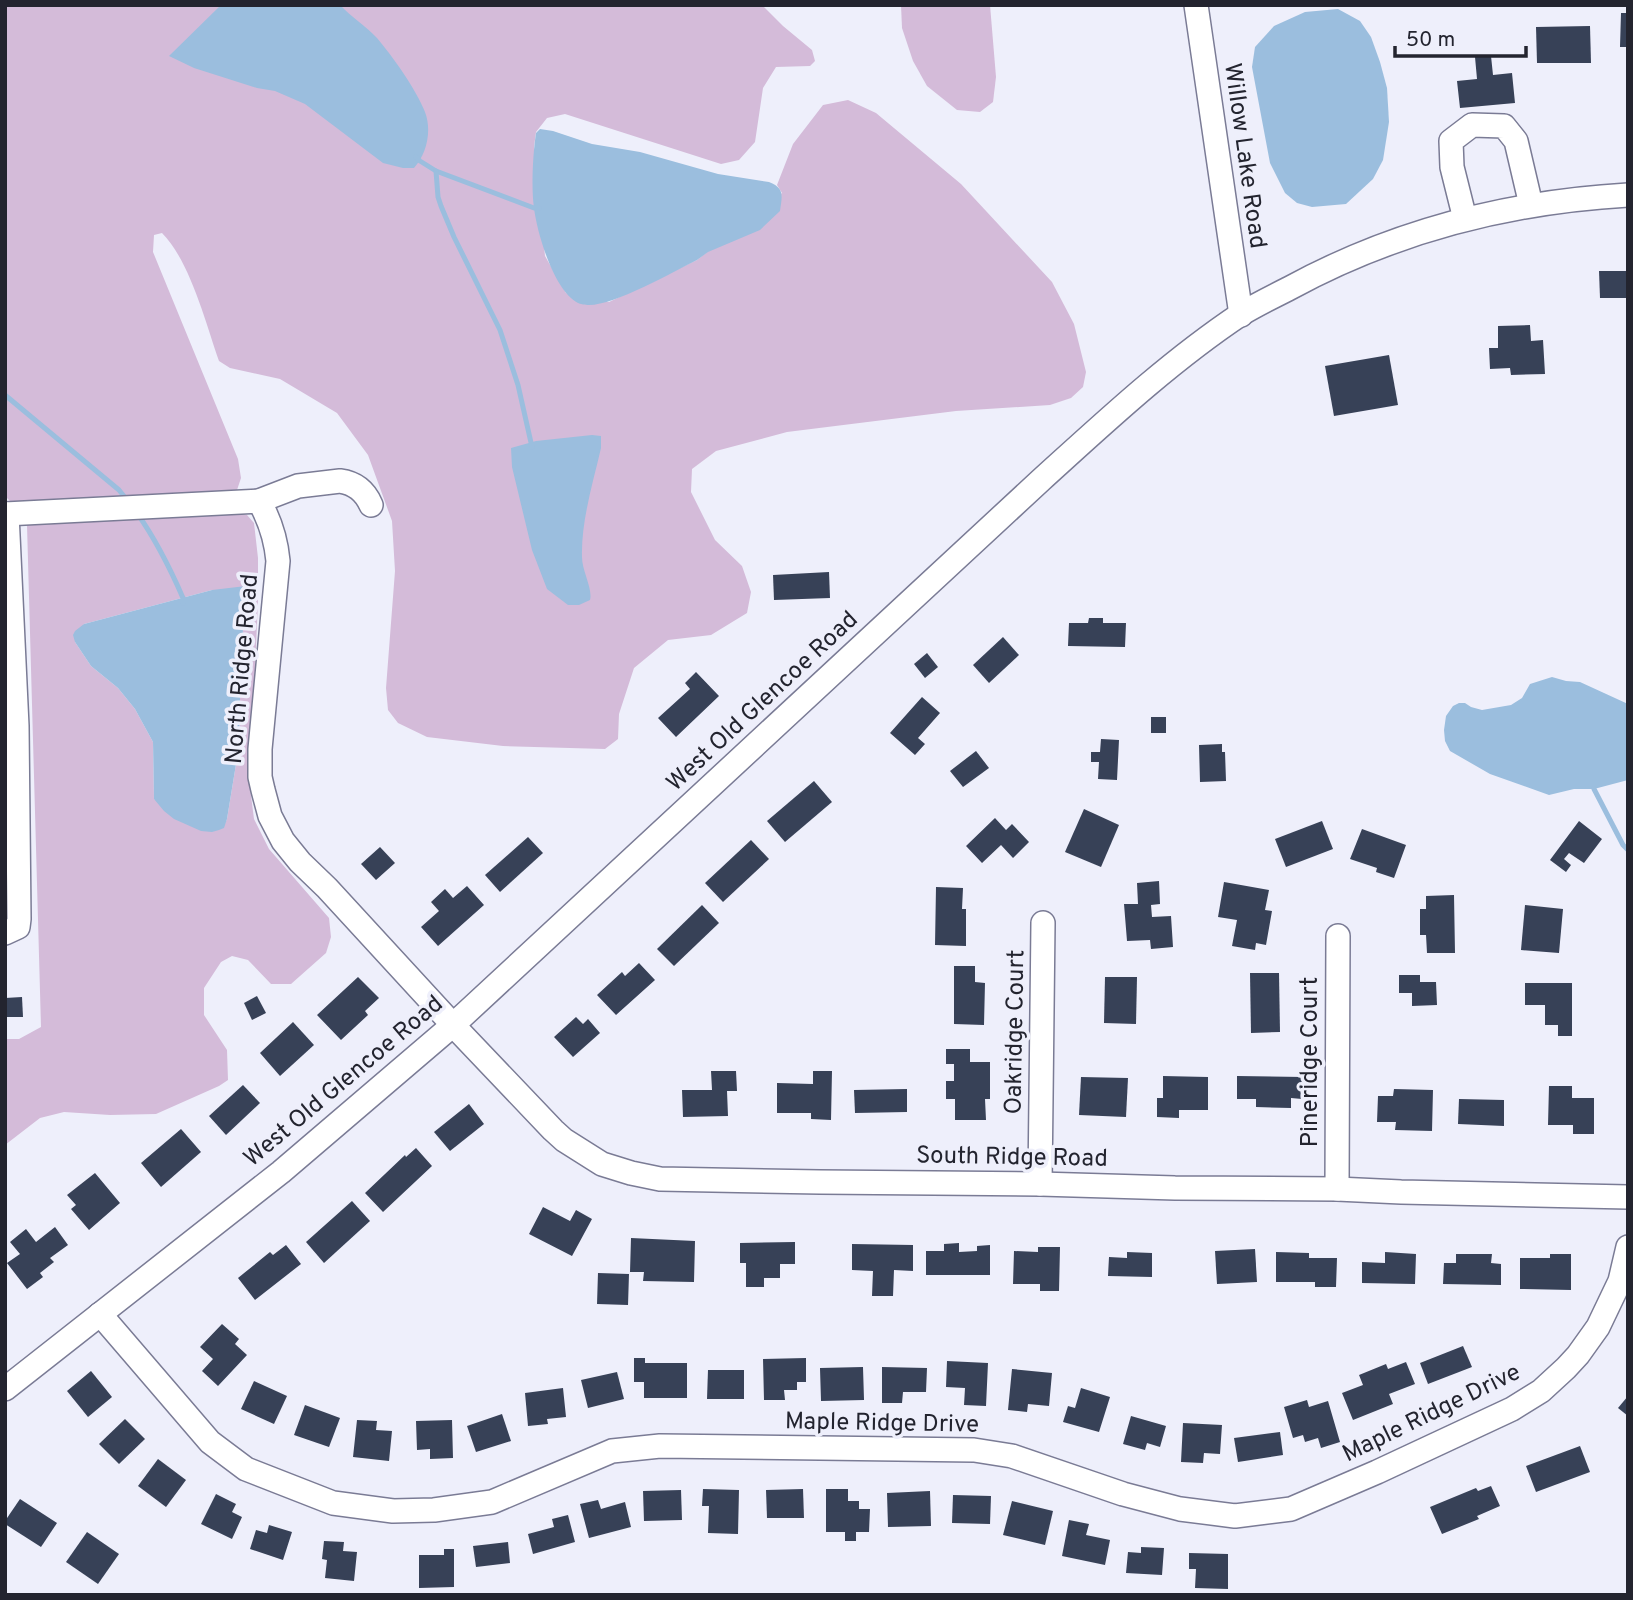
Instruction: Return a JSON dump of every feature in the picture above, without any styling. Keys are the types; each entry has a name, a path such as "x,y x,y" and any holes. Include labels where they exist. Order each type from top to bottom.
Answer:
{"street":[{"name":"Willow Lake Road","path":"1196,5 1241,315"},
{"path":"1465,219 1452,167 1451,141 1472,125 1504,126 1516,141 1531,205"},
{"name":"West Old Glencoe Road","path":"5,1389 281,1172 453,1025 1041,480 1130,400 1184,356 1241,315 1315,274 1378,246 1449,223 1531,205 1628,195"},
{"path":"5,933 18,927 19,919 6,514 259,501 298,486 340,481 358,487 371,505"},
{"name":"North Ridge Road","path":"259,501 272,527 278,561 260,749 260,777 270,816 283,841 300,862 453,1025"},
{"name":"Oakridge Court","path":"1040,1184 1043,923"},
{"name":"Pineridge Court","path":"1337,1189 1338,936"},
{"name":"South Ridge Road","path":"453,1025 564,1140 603,1164 660,1179 1337,1189 1628,1197"},
{"name":"Maple Ridge Drive","path":"100,1314 210,1442 246,1469 333,1503 393,1511 434,1510 492,1502 612,1451 660,1446 974,1450 1012,1456 1123,1494 1180,1508 1235,1516 1291,1508 1377,1472 1512,1409 1541,1391 1566,1368 1598,1327 1619,1281 1628,1247"}],"shaded area":[{"path":"5,5 762,5 812,50 815,61 810,66 776,67 763,88 755,142 739,160 721,164 565,114 547,118 536,132 534,147 545,256 566,293 609,302 697,260 782,193 777,185 793,144 823,105 848,100 876,113 961,184 1052,282 1074,324 1086,372 1083,387 1071,398 1050,405 956,411 787,432 716,451 692,469 691,492 715,540 742,566 751,592 747,613 711,635 668,640 634,668 619,714 618,739 605,749 503,746 427,737 398,723 388,710 386,688 395,571 392,521 368,455 337,413 280,379 230,368 219,361 189,276 162,233 154,235 153,252 238,459 241,478 237,490 225,496 27,504 10,501 5,496"},
{"path":"901,5 990,5 996,77 993,102 980,112 957,110 927,86 913,61 902,28"},
{"path":"227,511 247,515 254,523 258,558 258,600 250,788 254,819 269,849 329,918 331,937 326,953 291,984 271,984 248,960 232,956 221,962 204,988 204,1015 227,1050 228,1080 219,1086 156,1114 64,1112 40,1118 5,1145 5,1039 19,1039 41,1027 27,525 51,519","holes":["212,590 252,598 244,619 241,653 239,746 227,819 223,828 154,799 153,742 135,709 118,688 91,666 75,642 84,624"]}],"water":[{"path":"221,5 340,5 377,38 404,74 421,103 427,119 428,134 425,149 414,168 383,163 305,104 275,91 194,68 169,56"},
{"path":"1338,9 1360,21 1371,37 1387,88 1389,122 1383,160 1373,179 1346,204 1312,207 1297,203 1285,193 1270,163 1252,67 1255,47 1274,26 1305,12"},
{"path":"540,129 592,144 640,152 718,174 769,182 780,190 780,211 760,230 708,252 643,287 599,304 579,303 561,287 554,274 536,219 533,170 536,133"},
{"path":"601,436 601,448 588,502 582,543 582,562 590,600 579,605 568,605 547,589 532,550 512,467 511,448 536,441"},
{"path":"246,586 250,589 252,598 244,619 239,746 227,819 224,828 212,832 201,831 174,819 154,799 153,742 135,709 118,688 91,666 73,635 84,624 212,590"},
{"path":"1552,677 1580,682 1628,704 1628,780 1594,789 1574,789 1549,795 1490,774 1450,751 1444,730 1446,716 1453,706 1465,703 1482,710 1511,705 1522,698 1530,684"}],"building":[{"path":"1621,13 1628,13 1628,47 1620,47"},
{"path":"1590,26 1591,63 1537,63 1536,27"},
{"path":"1491,56 1493,75 1512,73 1515,103 1460,108 1457,81 1477,79 1475,57"},
{"path":"1599,271 1628,271 1628,298 1600,298"},
{"path":"1530,325 1531,341 1543,340 1545,374 1511,375 1510,368 1490,369 1489,348 1498,348 1498,326"},
{"path":"1389,355 1398,405 1334,416 1325,366"},
{"path":"829,572 830,598 774,600 773,575"},
{"path":"1089,618 1103,618 1103,623 1126,623 1125,647 1068,646 1069,623 1088,623"},
{"path":"1003,637 1019,655 989,683 973,665"},
{"path":"927,653 938,667 925,678 914,664"},
{"path":"696,672 719,696 676,737 658,718 690,689 685,683"},
{"path":"922,697 940,713 918,738 925,744 915,755 890,733"},
{"path":"1151,717 1166,717 1166,733 1151,733"},
{"path":"1101,739 1119,740 1117,780 1098,779 1099,762 1091,762 1091,752 1100,752"},
{"path":"1222,744 1222,752 1225,752 1226,781 1200,782 1199,745"},
{"path":"976,751 989,768 963,787 950,771"},
{"path":"814,781 832,802 785,842 767,821"},
{"path":"1084,809 1119,825 1101,867 1065,852"},
{"path":"995,818 1006,830 1012,824 1029,842 1013,858 1001,845 982,863 966,846"},
{"path":"1322,821 1333,849 1286,867 1275,839"},
{"path":"1579,821 1602,839 1584,863 1569,853 1564,859 1571,865 1566,872 1550,860"},
{"path":"1362,829 1406,845 1394,878 1376,872 1377,868 1350,859"},
{"path":"528,837 543,853 500,892 485,875"},
{"path":"751,840 769,859 723,902 705,883"},
{"path":"380,847 395,863 376,880 361,864"},
{"path":"1159,881 1160,904 1151,905 1152,917 1171,916 1173,947 1151,949 1150,940 1127,941 1124,904 1138,904 1137,883"},
{"path":"1224,882 1269,890 1265,910 1272,911 1266,945 1256,943 1255,950 1232,946 1237,920 1218,917"},
{"path":"467,886 484,905 438,946 421,927 439,911 431,902 445,889 453,898"},
{"path":"936,887 963,888 966,946 935,945"},
{"path":"1454,895 1455,953 1427,953 1426,935 1420,935 1420,909 1426,909 1426,896"},
{"path":"702,905 719,923 674,966 657,949"},
{"path":"1525,905 1563,909 1559,953 1521,950"},
{"path":"639,963 655,980 616,1015 597,995 622,972 625,976"},
{"path":"954,966 975,966 975,982 985,983 984,1025 954,1024"},
{"path":"1250,973 1279,973 1280,1032 1251,1033"},
{"path":"1399,975 1420,975 1420,982 1436,982 1437,1005 1412,1006 1412,993 1399,993"},
{"path":"358,977 379,998 365,1011 368,1015 341,1040 317,1015"},
{"path":"1105,977 1137,977 1136,1024 1104,1023"},
{"path":"1525,983 1572,983 1572,1036 1558,1036 1558,1025 1545,1025 1545,1005 1525,1005"},
{"path":"257,996 266,1013 252,1020 244,1003"},
{"path":"22,997 23,1017 5,1017 5,998"},
{"path":"576,1017 583,1024 588,1019 600,1033 573,1057 554,1037"},
{"path":"293,1022 314,1045 280,1076 260,1053"},
{"path":"946,1049 970,1049 970,1062 990,1062 990,1099 985,1099 986,1120 955,1120 955,1099 946,1099 946,1081 954,1081 954,1064 946,1064"},
{"path":"711,1071 736,1071 737,1091 727,1091 728,1116 683,1117 682,1090 712,1090"},
{"path":"813,1071 832,1071 831,1120 811,1119 811,1113 777,1113 777,1083 813,1084"},
{"path":"1163,1076 1208,1077 1208,1110 1179,1110 1179,1118 1157,1117 1157,1098 1163,1098"},
{"path":"1237,1076 1303,1077 1302,1099 1291,1098 1291,1108 1256,1107 1256,1099 1237,1099"},
{"path":"1081,1077 1128,1078 1126,1117 1079,1115"},
{"path":"243,1085 260,1103 226,1135 209,1116"},
{"path":"1549,1086 1572,1086 1572,1098 1594,1098 1594,1134 1573,1134 1573,1125 1548,1125"},
{"path":"907,1089 907,1112 855,1113 854,1090"},
{"path":"1394,1089 1433,1090 1432,1131 1395,1130 1396,1122 1377,1122 1378,1096 1393,1096"},
{"path":"1459,1099 1504,1100 1504,1126 1458,1124"},
{"path":"469,1104 484,1124 450,1151 434,1132"},
{"path":"181,1129 201,1152 161,1187 141,1163"},
{"path":"416,1148 432,1166 383,1212 365,1193"},
{"path":"95,1173 120,1203 89,1230 71,1209 76,1205 67,1195"},
{"path":"352,1201 370,1221 324,1263 306,1242"},
{"path":"543,1207 570,1221 576,1210 592,1219 572,1256 529,1234"},
{"path":"55,1227 68,1245 50,1258 54,1262 40,1273 43,1277 27,1289 7,1263 20,1254 10,1242 26,1229 36,1242"},
{"path":"631,1238 695,1241 694,1282 643,1281 644,1272 630,1272"},
{"path":"795,1242 795,1264 780,1264 780,1278 764,1278 764,1287 746,1287 746,1263 740,1263 740,1243"},
{"path":"959,1243 959,1252 977,1251 977,1246 990,1245 990,1275 926,1275 926,1251 944,1251 944,1244"},
{"path":"852,1244 913,1245 913,1271 894,1270 893,1296 872,1296 873,1271 852,1270"},
{"path":"286,1245 301,1264 255,1300 238,1278 270,1252 273,1255"},
{"path":"1038,1247 1060,1247 1059,1291 1040,1291 1040,1284 1013,1284 1014,1251 1038,1252"},
{"path":"1255,1249 1257,1282 1217,1284 1215,1251"},
{"path":"1127,1252 1152,1253 1152,1277 1108,1276 1109,1257 1127,1258"},
{"path":"1276,1252 1309,1253 1309,1258 1337,1258 1336,1287 1315,1287 1315,1282 1276,1282"},
{"path":"1385,1252 1416,1254 1415,1284 1362,1283 1362,1262 1385,1263"},
{"path":"1456,1254 1492,1254 1491,1263 1501,1264 1501,1285 1443,1284 1444,1263 1456,1263"},
{"path":"1550,1254 1571,1254 1571,1290 1520,1289 1520,1258 1550,1258"},
{"path":"598,1273 629,1274 628,1305 597,1304"},
{"path":"222,1324 239,1339 235,1344 247,1355 218,1386 202,1371 213,1359 200,1347"},
{"path":"1463,1346 1472,1367 1428,1384 1420,1363"},
{"path":"634,1358 645,1358 645,1363 687,1363 687,1398 644,1398 644,1382 634,1382"},
{"path":"806,1358 806,1382 797,1382 797,1390 784,1390 785,1400 764,1400 763,1359"},
{"path":"947,1361 988,1363 986,1406 964,1405 965,1388 946,1387"},
{"path":"1406,1362 1415,1384 1389,1394 1393,1404 1353,1420 1342,1393 1363,1385 1359,1375 1386,1364 1388,1369"},
{"path":"863,1367 864,1400 821,1401 820,1368"},
{"path":"882,1367 927,1368 926,1392 903,1392 902,1403 882,1403"},
{"path":"1012,1369 1052,1373 1049,1406 1028,1404 1027,1412 1008,1410"},
{"path":"708,1370 744,1370 744,1399 707,1399"},
{"path":"91,1371 112,1397 88,1417 67,1391"},
{"path":"617,1372 624,1399 588,1408 581,1380"},
{"path":"254,1381 287,1396 274,1424 241,1409"},
{"path":"563,1388 566,1417 547,1419 548,1424 528,1426 525,1393"},
{"path":"1081,1388 1110,1397 1099,1432 1063,1422 1068,1406 1075,1408"},
{"path":"1628,1396 1628,1416 1618,1408"},
{"path":"1307,1400 1309,1407 1328,1401 1340,1442 1321,1448 1318,1438 1305,1442 1303,1435 1293,1438 1284,1407"},
{"path":"305,1405 340,1418 329,1447 294,1435"},
{"path":"502,1414 511,1441 476,1452 467,1426"},
{"path":"1131,1416 1166,1426 1160,1447 1147,1443 1145,1450 1123,1444"},
{"path":"125,1419 145,1439 119,1464 99,1444"},
{"path":"357,1420 377,1421 376,1430 392,1431 389,1461 353,1457"},
{"path":"452,1420 453,1458 430,1459 430,1449 417,1450 416,1421"},
{"path":"1183,1423 1222,1425 1220,1454 1204,1453 1203,1463 1181,1462"},
{"path":"1280,1432 1283,1455 1238,1462 1234,1438"},
{"path":"1580,1446 1590,1472 1536,1492 1526,1466"},
{"path":"158,1459 186,1480 166,1507 138,1486"},
{"path":"1491,1486 1500,1506 1477,1516 1479,1519 1442,1534 1430,1507 1476,1488 1478,1491"},
{"path":"703,1489 739,1490 738,1534 708,1533 709,1506 702,1506"},
{"path":"803,1489 804,1518 767,1518 766,1490"},
{"path":"826,1489 848,1489 848,1501 859,1501 859,1509 870,1509 869,1532 856,1532 856,1541 845,1541 845,1532 826,1532"},
{"path":"681,1490 682,1520 644,1521 643,1491"},
{"path":"930,1491 931,1526 888,1527 887,1493"},
{"path":"216,1494 236,1504 232,1512 242,1517 232,1539 201,1524"},
{"path":"953,1495 991,1496 990,1524 952,1523"},
{"path":"20,1499 57,1523 41,1547 5,1524"},
{"path":"598,1500 601,1509 625,1502 631,1527 589,1538 580,1504"},
{"path":"1012,1501 1053,1511 1045,1545 1003,1535"},
{"path":"568,1515 575,1542 533,1554 528,1534 554,1527 552,1519"},
{"path":"1069,1520 1089,1524 1086,1535 1110,1540 1105,1565 1062,1556"},
{"path":"269,1525 292,1532 283,1560 250,1549 256,1530 267,1533"},
{"path":"87,1532 119,1554 98,1584 66,1562"},
{"path":"324,1541 344,1542 343,1551 357,1552 354,1581 325,1578 327,1560 322,1559"},
{"path":"508,1542 510,1563 476,1567 473,1546"},
{"path":"1141,1547 1164,1548 1162,1575 1126,1573 1128,1552 1141,1553"},
{"path":"444,1549 454,1549 454,1587 419,1588 419,1555 444,1555"},
{"path":"1189,1553 1228,1554 1228,1589 1195,1588 1196,1569 1189,1569"}],"waterway":[{"path":"416,157 436,171 539,208"},
{"path":"436,171 441,206 500,330 518,385 532,447"},
{"path":"5,395 119,490 127,500"},
{"path":"137,513 168,565 183,603"},
{"path":"1594,789 1628,850"}]}
